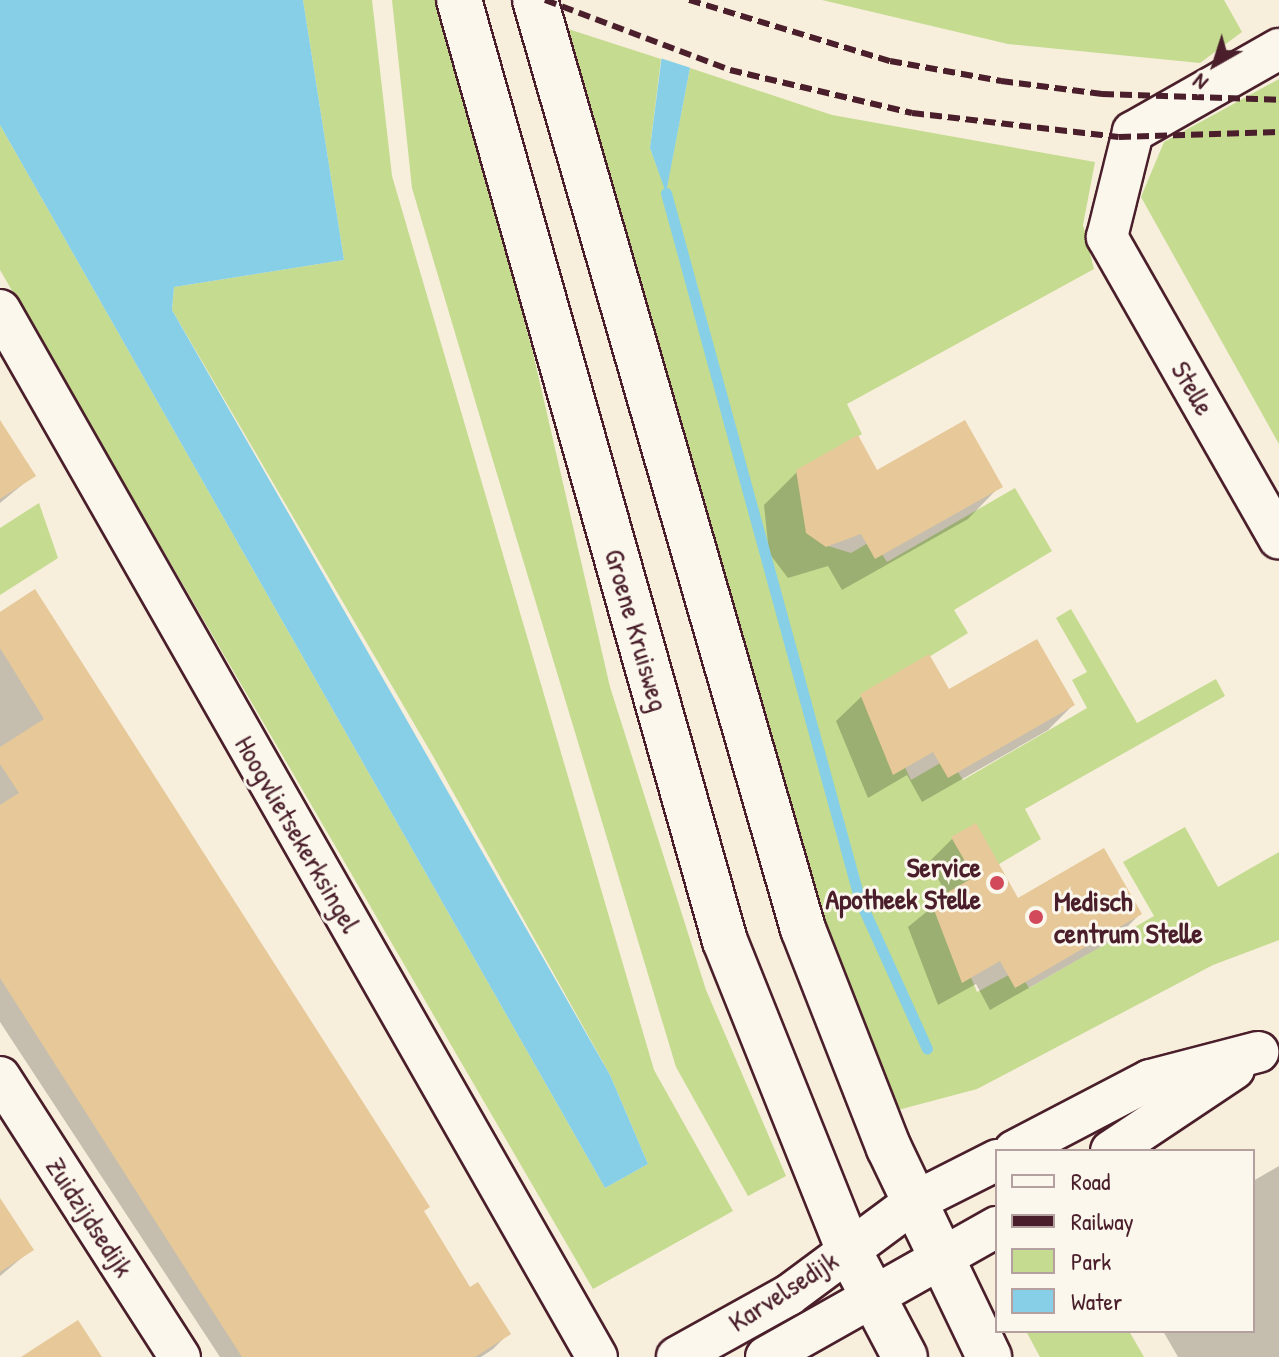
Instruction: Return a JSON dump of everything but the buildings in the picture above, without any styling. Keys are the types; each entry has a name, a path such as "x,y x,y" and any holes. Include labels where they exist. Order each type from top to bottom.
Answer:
{"main road":[{"name":"Groene Kruisweg","path":"459,0 725,941 848,1249 905,1357"},
{"path":"535,0 803,929 914,1202 989,1357"}],"street":[{"name":"Stelle","path":"1274,519 1107,237 1133,132 1279,49"},
{"name":"Hoogvlietsekerksingel","path":"0,310 597,1357"},
{"path":"1018,1149 1150,1080 1269,1046"},
{"path":"1114,1149 1269,1046"},
{"name":"Zuidzijdsedijk","path":"0,1077 180,1357"},
{"path":"848,1249 914,1202 995,1161"},
{"path":"873,1300 995,1228"},
{"name":"Karvelsedijk","path":"677,1357 789,1295 848,1249"},
{"name":"Karvelsedijk","path":"766,1357 873,1300"}],"green space":[{"path":"303,0 372,0 392,176 654,1070 733,1211 593,1289 0,270 0,125 605,1188 648,1164 610,1075 433,756 172,310 174,287 344,260"},
{"path":"392,0 438,0 533,353 610,687 706,990 786,1176 748,1196 676,1067 488,444 412,188"},
{"path":"822,0 1224,0 1242,32 1200,63 1008,44"},
{"path":"565,28 661,59 650,148 666,191 690,68 832,115 1095,162 1083,225 1094,269 847,404 862,434 803,469 825,545 851,553 873,540 887,562 1015,488 1052,551 954,610 968,633 870,693 911,780 949,758 963,780 1087,708 1072,680 1087,672 1056,618 1071,609 1137,723 1216,679 1225,696 1025,809 1041,839 939,900 977,992 1018,970 1029,988 1154,916 1123,862 1185,827 1218,887 1279,852 1279,940 1213,965 977,1089 898,1110 823,923"},
{"path":"1279,79 1279,444 1141,197 1164,142"},
{"path":"39,503 58,558 0,595 0,528"},
{"path":"1027,1333 1130,1333 1144,1357 1040,1357"}],"water":[{"path":"0,0 303,0 344,260 174,287 172,310 610,1075 648,1164 605,1188 0,125"},
{"path":"669,0 703,0 666,193 650,148"}],"pier":[{"path":"665,0 707,0 694,69 657,57"}],"waterway":[{"path":"666,193 860,901 927,1049"}],"railway":[{"path":"545,0 730,70 912,113 1119,137 1279,132"},
{"path":"689,0 890,61 1001,81 1102,94 1279,100"}],"place":[{"name":"Service Apotheek Stelle","path":"997,883"},
{"name":"Medisch centrum Stelle","path":"1036,917"}]}
